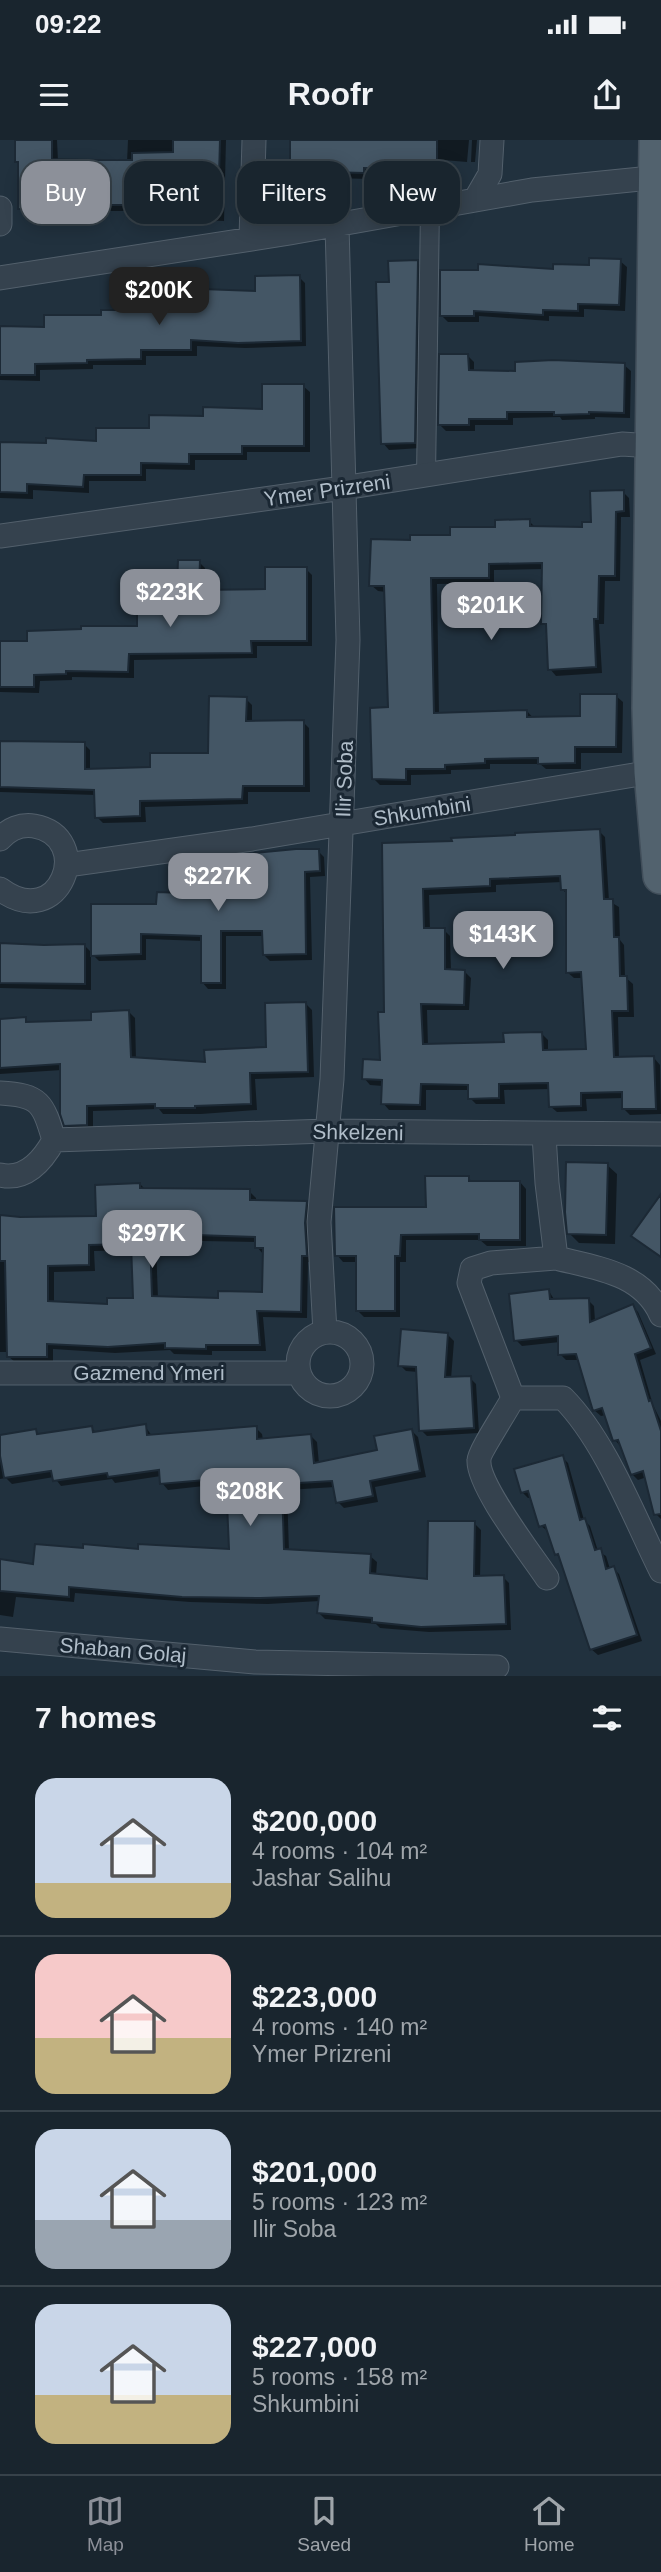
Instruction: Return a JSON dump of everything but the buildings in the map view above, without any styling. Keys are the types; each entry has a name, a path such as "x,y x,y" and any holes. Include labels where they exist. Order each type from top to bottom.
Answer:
{"main road":[{"path":"657,140 659,177 653,446 652,772 661,876"}],"street":[{"path":"251,238 254,140"},
{"path":"475,200 490,174 492,140"},
{"path":"460,203 532,190 659,177"},
{"path":"0,208 0,224"},
{"path":"0,278 364,220"},
{"path":"426,475 430,224"},
{"name":"Ilir Soba","path":"325,1332 319,1222 332,1079 348,640 337,225"},
{"name":"Ymer Prizreni","path":"0,536 343,488 622,444 653,446"},
{"name":"Shkumbini","path":"67,865 342,824 652,772"},
{"path":"0,839 14,828 28,825 42,827 55,835 64,848 67,865 64,879 55,892 42,900 26,902 12,898 0,889"},
{"path":"0,1093 26,1094 46,1111 54,1140 43,1159 26,1173 7,1177 0,1175"},
{"name":"Shkelzeni","path":"54,1140 327,1131 661,1135"},
{"path":"544,1135 556,1258"},
{"path":"547,1578 482,1481 478,1462 481,1451 513,1398 469,1283 472,1269 491,1264 556,1258 631,1279 656,1303 661,1315"},
{"path":"325,1332 344,1335 358,1348 362,1367 358,1380 344,1393 324,1396 307,1387 299,1373 298,1357 303,1345 313,1336 325,1332"},
{"name":"Gazmend Ymeri","path":"0,1373 299,1373"},
{"path":"513,1398 563,1398 576,1410 605,1458 661,1571"},
{"name":"Shaban Golaj","path":"0,1639 255,1662 497,1667"}]}
